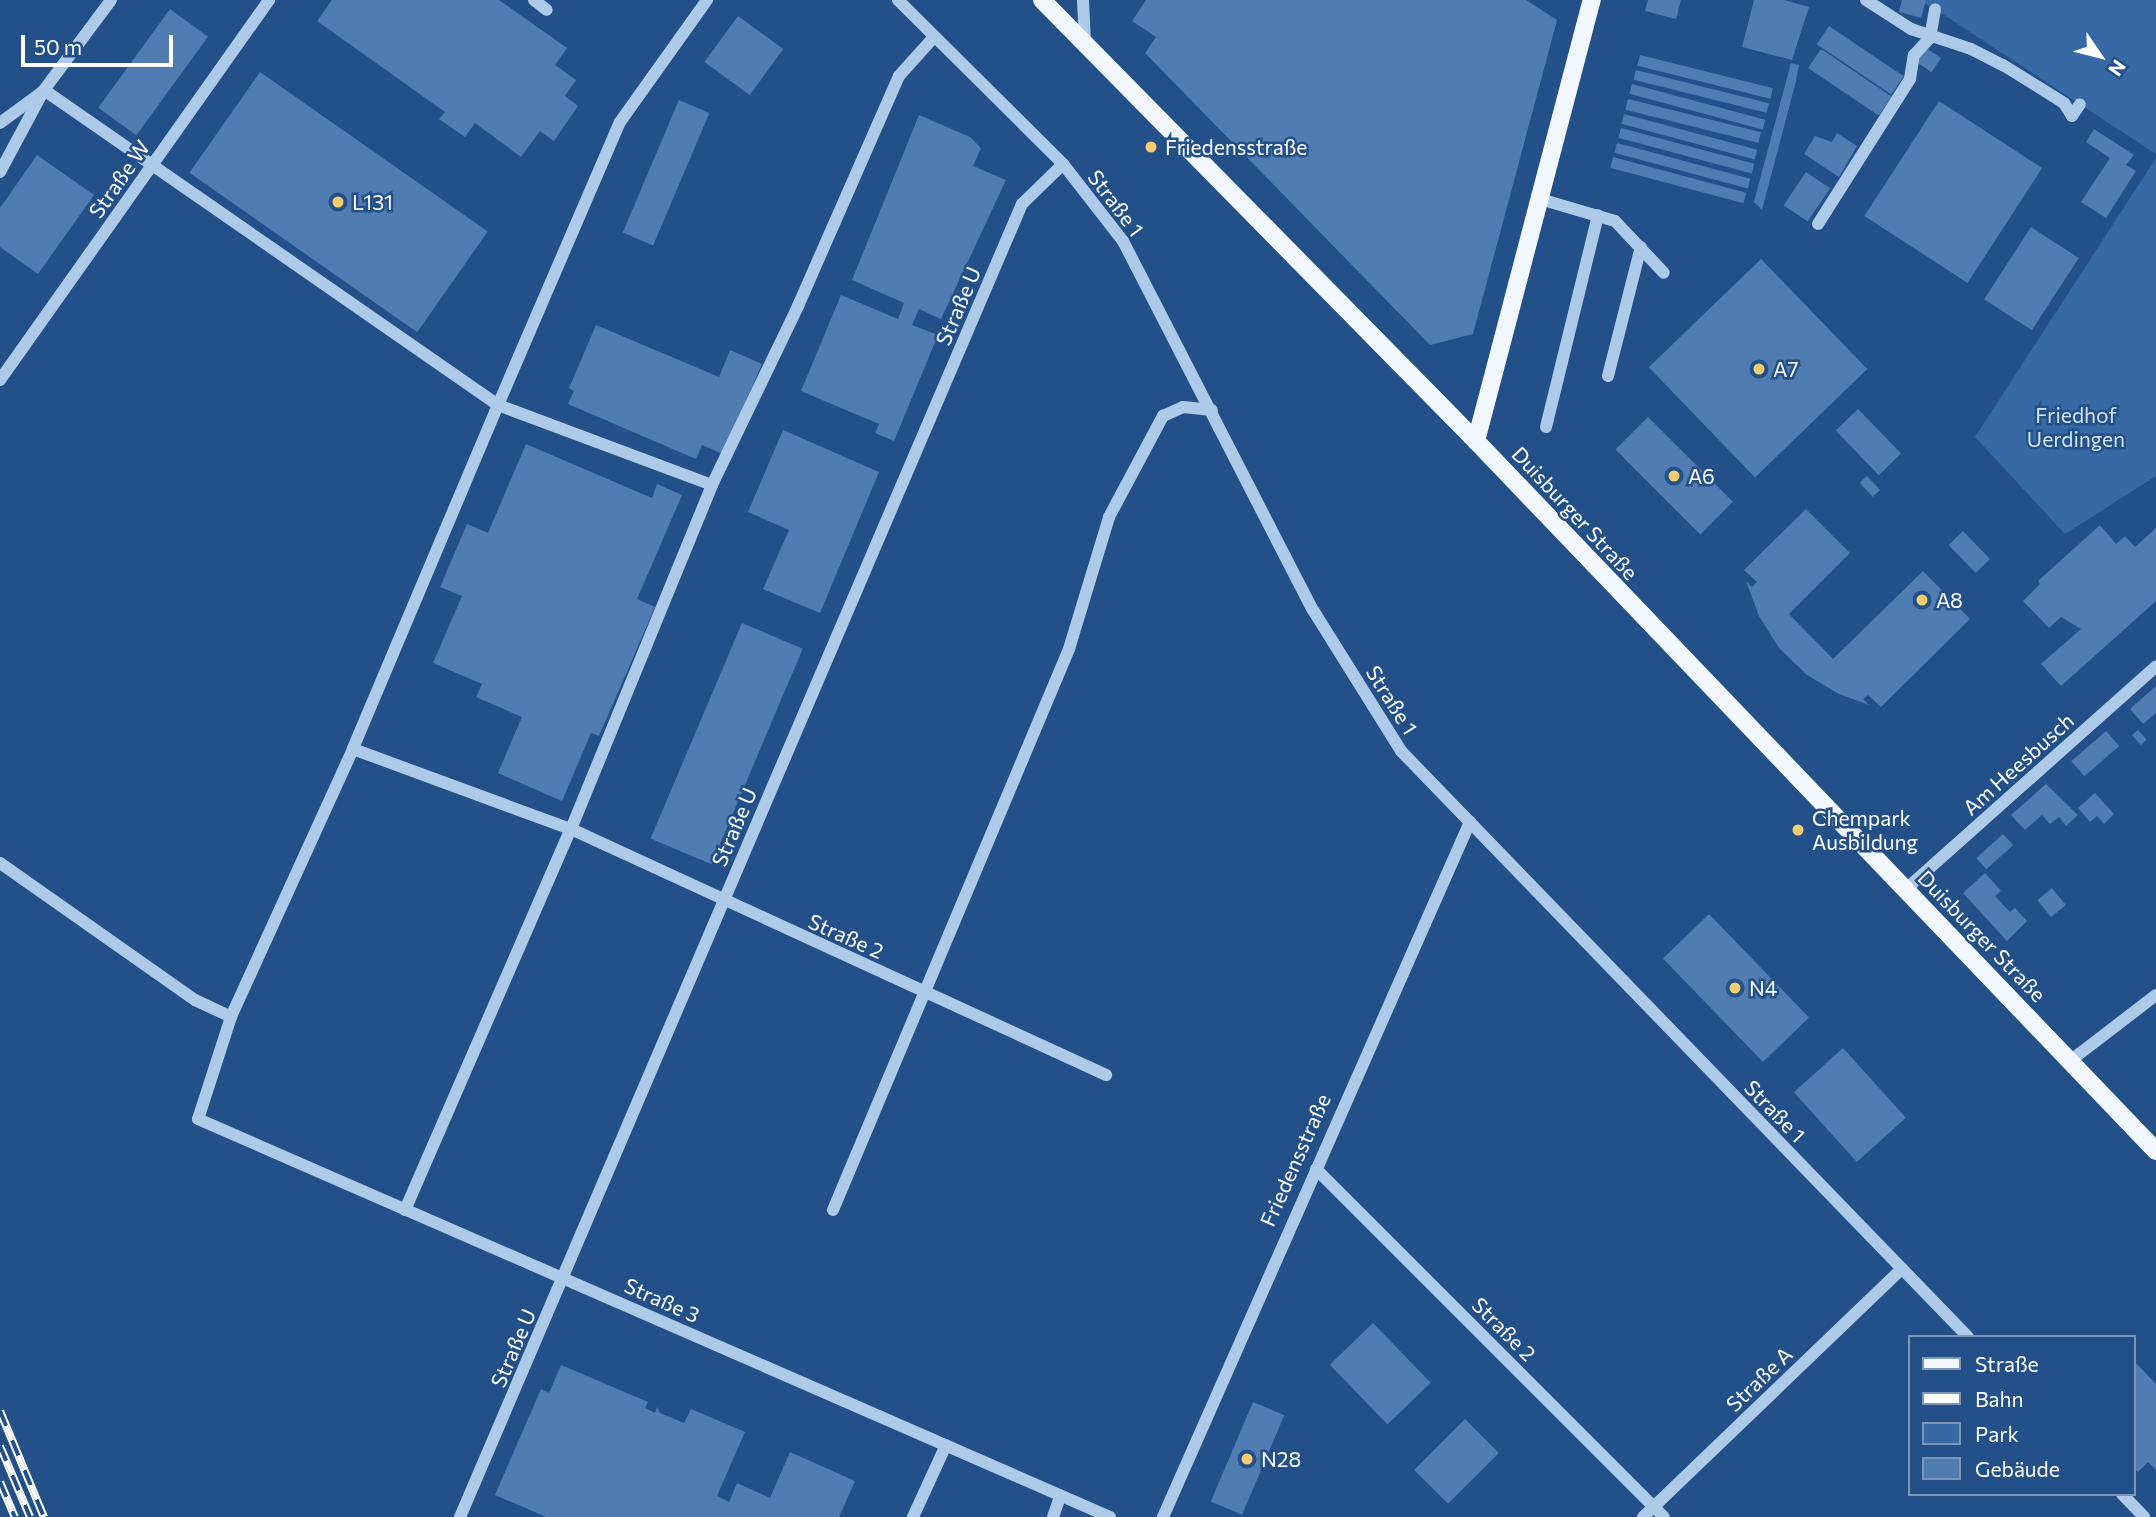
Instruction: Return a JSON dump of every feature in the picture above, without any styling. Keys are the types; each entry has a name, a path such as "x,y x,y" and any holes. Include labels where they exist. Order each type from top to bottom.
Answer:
{"main road":[{"name":"Duisburger Straße","path":"1042,0 1476,440 2156,1151"},
{"path":"1476,440 1592,0"}],"street":[{"path":"0,172 44,90 111,0"},
{"name":"Straße W","path":"0,380 269,0"},
{"path":"534,0 547,10"},
{"path":"0,863 195,1000 231,1017 352,749 620,122 707,0"},
{"name":"Straße 1","path":"898,0 1063,164 1124,241 1327,634 1401,751 1966,1335"},
{"path":"1083,0 1085,44"},
{"path":"1866,0 1930,38 1971,49 2003,65 2064,103 2072,116 2080,104"},
{"path":"1818,224 1910,79 1914,55 1930,38 1935,9"},
{"path":"405,1210 571,829 712,485 798,306 899,76 934,37"},
{"path":"0,123 44,90"},
{"path":"44,90 498,405 712,485"},
{"name":"Straße U","path":"460,1517 1022,204 1063,164"},
{"path":"1540,199 1615,220 1664,273"},
{"path":"1546,427 1598,215"},
{"path":"1608,376 1641,247"},
{"path":"833,1210 922,991 1069,649 1109,517 1163,416 1183,407 1212,410"},
{"name":"Am Heesbusch","path":"1905,890 2156,666"},
{"name":"Straße 2","path":"352,749 571,829 1106,1075"},
{"name":"Friedensstraße","path":"1163,1517 1470,821"},
{"path":"2070,1061 2156,995"},
{"name":"Straße 3","path":"231,1017 198,1119 1110,1517"},
{"name":"Straße 2","path":"1317,1169 1664,1517"},
{"name":"Straße A","path":"1643,1517 1902,1269"},
{"path":"914,1517 946,1445"},
{"path":"2124,1496 2144,1517"},
{"path":"1053,1517 1060,1497"}],"green space":[{"path":"1918,0 2156,0 2156,154 1935,9"},
{"name":"Friedhof Uerdingen","path":"2156,158 2156,476 2065,534 1975,437"}],"building":[{"path":"332,0 499,0 567,48 555,65 576,80 565,96 578,106 554,141 540,131 521,157 475,123 465,137 439,119 445,112 317,21"},
{"path":"1146,0 1526,0 1557,20 1473,334 1430,345 1145,53 1156,37 1132,21"},
{"path":"1648,0 1681,0 1676,19 1645,11"},
{"path":"1754,0 1784,0 1809,7 1792,60 1742,47"},
{"path":"1902,0 1926,0 1921,18 1899,12"},
{"path":"170,9 208,37 136,135 98,108"},
{"path":"738,16 783,49 750,95 704,62"},
{"path":"1829,26 1904,76 1891,95 1817,44"},
{"path":"1926,48 1941,58 1931,72 1916,62"},
{"path":"1821,49 1891,97 1879,116 1808,68"},
{"path":"1640,55 1773,88 1770,99 1637,66"},
{"path":"1791,63 1799,65 1796,81 1762,210 1754,202"},
{"path":"1636,70 1769,103 1767,113 1634,80"},
{"name":"L131","path":"260,72 488,231 417,332 189,173"},
{"path":"1632,84 1765,120 1763,129 1629,94"},
{"path":"1628,99 1761,132 1758,143 1625,110"},
{"path":"679,100 709,113 653,245 623,233"},
{"path":"1939,101 2042,168 1968,283 1864,216"},
{"path":"1624,114 1757,150 1755,159 1621,124"},
{"path":"919,115 970,137 981,148 973,166 1006,180 941,319 919,309 912,325 938,335 894,441 875,433 879,424 801,391 841,295 898,319 904,303 852,280"},
{"path":"1621,128 1754,164 1752,173 1618,138"},
{"path":"2094,129 2134,155 2126,165 2136,171 2106,218 2081,202 2110,158 2086,142"},
{"path":"1837,133 1857,146 1839,177 1804,154 1815,136 1832,142"},
{"path":"1617,143 1750,179 1748,188 1614,153"},
{"path":"37,155 94,195 38,274 0,247 0,208"},
{"path":"1613,157 1746,193 1743,203 1610,168"},
{"path":"1806,172 1830,188 1808,221 1784,205"},
{"path":"2031,227 2079,258 2032,330 1984,299"},
{"name":"A7","path":"1761,259 1867,369 1755,477 1649,367"},
{"path":"596,325 719,377 730,350 762,364 723,454 702,445 696,459 568,404 574,391 569,388"},
{"path":"1858,409 1901,454 1879,475 1836,431"},
{"name":"A6","path":"1648,417 1733,502 1700,534 1615,450"},
{"path":"783,430 879,472 820,613 763,589 789,530 748,512"},
{"path":"526,444 652,498 657,484 682,495 637,599 655,607 599,736 591,733 562,801 498,773 522,717 476,697 482,684 433,663 462,596 440,587 467,524 488,533"},
{"path":"1867,476 1880,490 1873,497 1860,483"},
{"name":"A8","path":"1806,509 1850,553 1789,614 1833,659 1923,571 1970,619 1881,707 1868,695 1863,699 1869,705 1839,694 1807,675 1779,648 1759,616 1746,581 1752,587 1757,582 1744,570"},
{"path":"2100,525 2116,544 2125,536 2135,547 2156,528 2156,601 2061,686 2041,664 2081,629 2061,617 2049,628 2023,601 2040,584 2038,581"},
{"path":"1963,531 1990,559 1976,573 1949,545"},
{"path":"742,623 803,649 711,864 651,838"},
{"path":"2156,686 2156,713 2143,724 2130,709"},
{"path":"2138,730 2147,740 2141,745 2132,735"},
{"path":"2106,731 2119,746 2084,776 2071,761"},
{"path":"2046,784 2078,815 2066,826 2059,817 2050,824 2042,815 2025,830 2011,815"},
{"path":"2095,793 2114,814 2104,824 2097,816 2090,822 2078,808"},
{"path":"2003,834 2013,845 1986,869 1976,858"},
{"path":"1985,873 2001,891 1995,896 2010,912 2015,908 2027,921 2007,941 1963,893"},
{"path":"2052,888 2066,905 2051,917 2037,900"},
{"name":"N4","path":"1709,914 1809,1018 1763,1062 1663,958"},
{"path":"1843,1048 1906,1118 1857,1162 1794,1092"},
{"path":"1373,1323 1431,1383 1387,1424 1330,1365"},
{"path":"2135,1362 2156,1384 2156,1470 2148,1462 2138,1472 2135,1469"},
{"path":"561,1365 648,1402 645,1408 655,1413 657,1407 660,1413 684,1423 691,1409 745,1432 717,1496 729,1502 737,1483 770,1498 790,1452 855,1481 839,1517 546,1517 495,1495 541,1389 549,1393"},
{"name":"N28","path":"1253,1402 1284,1415 1242,1515 1211,1501"},
{"path":"1465,1419 1499,1453 1448,1504 1414,1470"}],"railway":[{"path":"0,1411 44,1517"},
{"path":"0,1446 30,1517"},
{"path":"0,1482 15,1517"}],"place":[{"name":"Friedensstraße","path":"1151,147"},
{"name":"L131","path":"338,202"},
{"name":"A7","path":"1759,369"},
{"name":"A6","path":"1674,476"},
{"name":"A8","path":"1922,600"},
{"name":"Chempark Ausbildung","path":"1798,830"},
{"name":"N4","path":"1735,988"},
{"name":"N28","path":"1247,1459"}]}
